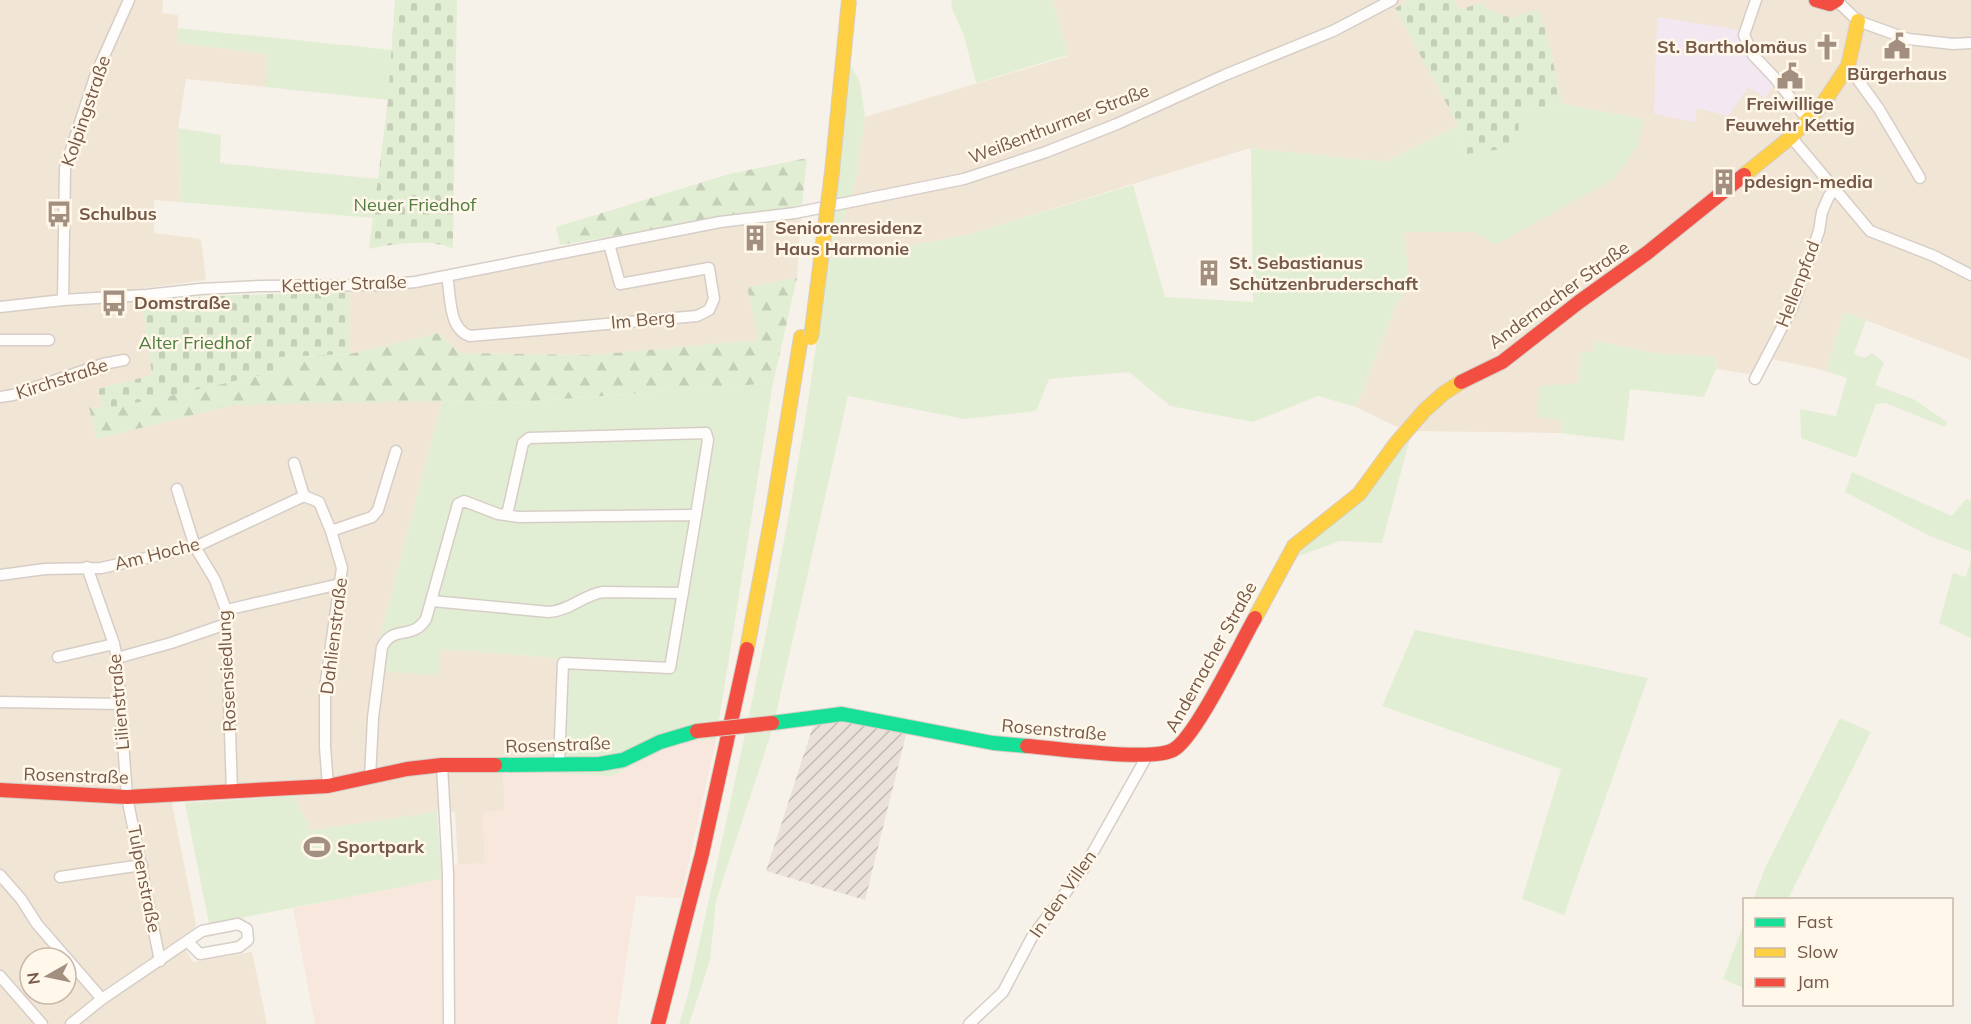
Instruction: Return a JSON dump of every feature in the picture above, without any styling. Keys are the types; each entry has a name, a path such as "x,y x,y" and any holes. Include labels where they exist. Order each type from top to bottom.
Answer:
{"main road":[{"path":"658,1024 714,801 754,612 806,338 839,0"},
{"path":"669,1024 725,801 764,617 783,512 806,338 832,172 849,0"},
{"path":"1816,0 1828,4 1837,0"},
{"name":"Andernacher Straße","path":"1180,748 1193,731 1294,546 1359,494 1379,465 1425,410 1444,393 1467,378 1502,362 1647,253 1791,137 1822,105 1848,66 1858,21"},
{"name":"Rosenstraße","path":"0,790 127,797 328,786 406,769 442,765 600,764 623,760 660,742 697,731 842,714 993,743 1147,756 1163,754 1180,748"}],"street":[{"name":"Kolpingstraße","path":"63,300 65,168 96,74 129,0"},
{"name":"Weißenthurmer Straße","path":"720,222 795,213 964,178 1046,152 1118,124 1225,75 1333,31 1392,0"},
{"path":"1756,0 1744,35 1753,55 1774,77 1808,120"},
{"path":"1837,0 1858,21 1908,39 1953,44 1971,43"},
{"path":"1848,66 1880,109 1920,178"},
{"path":"1791,137 1870,231 1940,259 1971,275"},
{"name":"Hellenpfad","path":"1755,378 1792,309 1819,231 1822,213 1829,196 1835,189"},
{"name":"Kettiger Straße","path":"0,307 63,300 260,286 383,285 447,276 720,222"},
{"name":"Im Berg","path":"447,276 455,326 462,334 470,336 697,316 709,310 714,299 709,268 620,284 609,244"},
{"path":"0,340 49,340"},
{"name":"Kirchstraße","path":"0,397 13,395 104,364 124,360"},
{"path":"507,515 523,443 529,438 706,433 708,440 670,668 563,663 559,764"},
{"path":"294,463 304,496 319,502 331,531 372,517 378,510 396,451"},
{"name":"Rosensiedlung","path":"177,489 195,547 215,580 226,610 232,792"},
{"name":"Am Hoche","path":"0,575 45,568 101,568 195,547 304,496"},
{"path":"370,778 373,718 382,647 385,640 393,635 413,631 420,627 426,619 458,504 464,501 507,515 554,517 696,515"},
{"name":"Dahlienstraße","path":"328,786 325,747 326,688 342,568 331,531"},
{"name":"Lilienstraße","path":"87,567 117,658 127,797"},
{"path":"226,610 340,584"},
{"path":"432,601 549,612 560,611 592,594 603,592 683,593"},
{"path":"117,658 226,624"},
{"name":"Lilienstraße","path":"58,657 114,644"},
{"path":"0,702 120,704"},
{"name":"In den Villen","path":"969,1024 1003,992 1032,937 1084,868 1147,756"},
{"path":"442,765 448,874 449,1024"},
{"name":"Tulpenstraße","path":"127,797 160,962"},
{"path":"60,877 142,865"},
{"path":"0,875 21,899 37,924 102,999"},
{"path":"71,1024 102,999 160,962 202,931 238,924 247,929 249,935 248,940 239,947 201,954 188,942"},
{"path":"0,976 42,1024"}],"shaded area":[{"path":"0,0 163,0 162,13 178,15 178,43 268,54 267,87 186,79 178,129 180,202 154,200 154,233 201,239 206,280 144,288 142,301 152,375 98,389 102,409 89,407 96,439 233,405 391,390 442,401 379,641 441,649 557,658 554,760 503,770 505,810 483,813 485,863 458,865 455,812 437,812 311,830 294,796 290,782 172,788 172,804 196,924 194,930 181,943 193,962 252,952 267,1024 0,1024"},
{"path":"1053,0 1409,0 1395,8 1458,125 1385,162 1251,148 963,236 828,259 854,190 865,117 1068,56"},
{"path":"1455,0 1971,0 1971,360 1844,312 1826,371 1772,359 1755,375 1716,369 1715,357 1654,353 1595,341 1592,354 1581,353 1579,383 1562,420 1560,433 1412,431 1393,425 1356,407 1396,306 1409,285 1404,232 1475,232 1644,119 1562,104 1547,34 1484,8 1459,10"},
{"path":"1657,17 1741,30 1775,83 1765,98 1748,87 1728,116 1697,108 1695,122 1654,114"},
{"path":"801,215 797,278 747,287 759,340 592,355 460,353 439,333 350,354 349,292 422,287 719,227"},
{"path":"843,718 907,731 865,900 766,871 815,720"},
{"path":"716,739 681,898 636,896 617,1024 315,1024 293,908 442,879 454,876 453,865 485,863 483,812 505,810 503,770 612,776 681,741"}],"green space":[{"name":"Neuer Friedhof","path":"395,0 457,0 453,249 423,243 369,249 388,100"},
{"path":"952,0 1053,0 1068,55 976,83 964,36 951,6"},
{"path":"1409,0 1455,0 1459,10 1483,2 1485,8 1511,18 1539,9 1547,34 1562,104 1519,111 1518,147 1466,154 1458,125 1395,8"},
{"path":"177,28 393,50 388,100 266,87 268,54 178,43"},
{"path":"850,65 860,82 865,117 854,190 828,259 963,236 1133,185 1165,297 1253,302 1251,148 1385,162 1458,125 1466,154 1519,111 1562,104 1644,119 1637,147 1615,178 1496,245 1475,232 1404,232 1409,285 1396,306 1356,407 1318,396 1253,422 1170,406 1129,372 1049,379 1036,411 964,419 848,396 773,727 716,901 710,960 689,1024 679,1024 688,995 751,705 794,487 819,327"},
{"path":"178,128 221,135 220,163 379,179 374,218 180,202"},
{"path":"807,158 802,205 560,245 556,227 729,174"},
{"path":"797,278 773,383 507,403 442,401 233,405 96,439 89,407 102,409 156,399 278,371 278,357 350,354 439,333 460,353 592,355 758,340 747,287"},
{"name":"Alter Friedhof","path":"349,292 350,354 278,357 278,371 102,409 98,389 152,375 142,301 236,295"},
{"path":"1844,312 1866,320 1854,354 1864,358 1872,353 1884,363 1875,385 1913,399 1947,422 1945,427 1885,403 1876,404 1856,458 1801,438 1800,409 1836,416 1847,378 1826,371"},
{"path":"1595,341 1654,353 1715,357 1716,369 1704,397 1630,389 1624,441 1560,433 1562,420 1536,417 1540,386 1579,383 1581,352 1592,353"},
{"path":"773,383 716,739 681,741 612,776 554,773 557,658 441,649 438,675 376,671 379,641 442,401 507,403"},
{"path":"1412,431 1382,543 1340,541 1291,559 1298,547 1361,495"},
{"path":"1852,472 1952,516 1966,499 1971,501 1971,552 1928,535 1845,492"},
{"path":"1971,560 1971,638 1939,623 1953,573 1966,577"},
{"path":"1415,630 1648,678 1564,915 1522,899 1561,769 1382,706"},
{"path":"1840,718 1871,732 1788,898 1753,898 1765,868"},
{"name":"Sportpark","path":"294,796 311,830 437,812 442,879 209,924 185,803"},
{"path":"1743,926 1743,988 1723,979"}],"traffic: fast":[{"path":"772,723 842,714 993,743 1027,746"},
{"path":"495,765 600,764 623,760 660,742 697,731"}],"traffic: slow":[{"path":"811,338 832,172 849,0"},
{"path":"1744,175 1791,137 1822,105 1848,66 1858,21"},
{"path":"747,649 773,510 801,337"},
{"path":"1255,618 1294,546 1359,494 1397,442 1425,410 1461,382"}],"traffic: jam":[{"path":"1816,0 1830,4 1837,0"},
{"path":"1461,382 1502,362 1647,253 1744,175"},
{"path":"1027,746 1125,755 1145,755 1173,750 1182,742 1205,710 1255,618"},
{"path":"658,1024 702,854 747,649"},
{"path":"697,731 772,723"},
{"path":"0,790 127,797 328,786 407,769 442,765 495,765"}],"place":[{"name":"Bürgerhaus","path":"1897,46"},
{"name":"St. Bartholomäus","path":"1827,47"},
{"name":"Freiwillige Feuwehr Kettig","path":"1790,76"},
{"name":"pdesign-media","path":"1724,182"},
{"name":"Schulbus","path":"59,214"},
{"name":"Seniorenresidenz Haus Harmonie","path":"755,238"},
{"name":"St. Sebastianus Schützenbruderschaft","path":"1209,273"},
{"name":"Domstraße","path":"114,303"},
{"name":"Sportpark","path":"317,847"}]}
